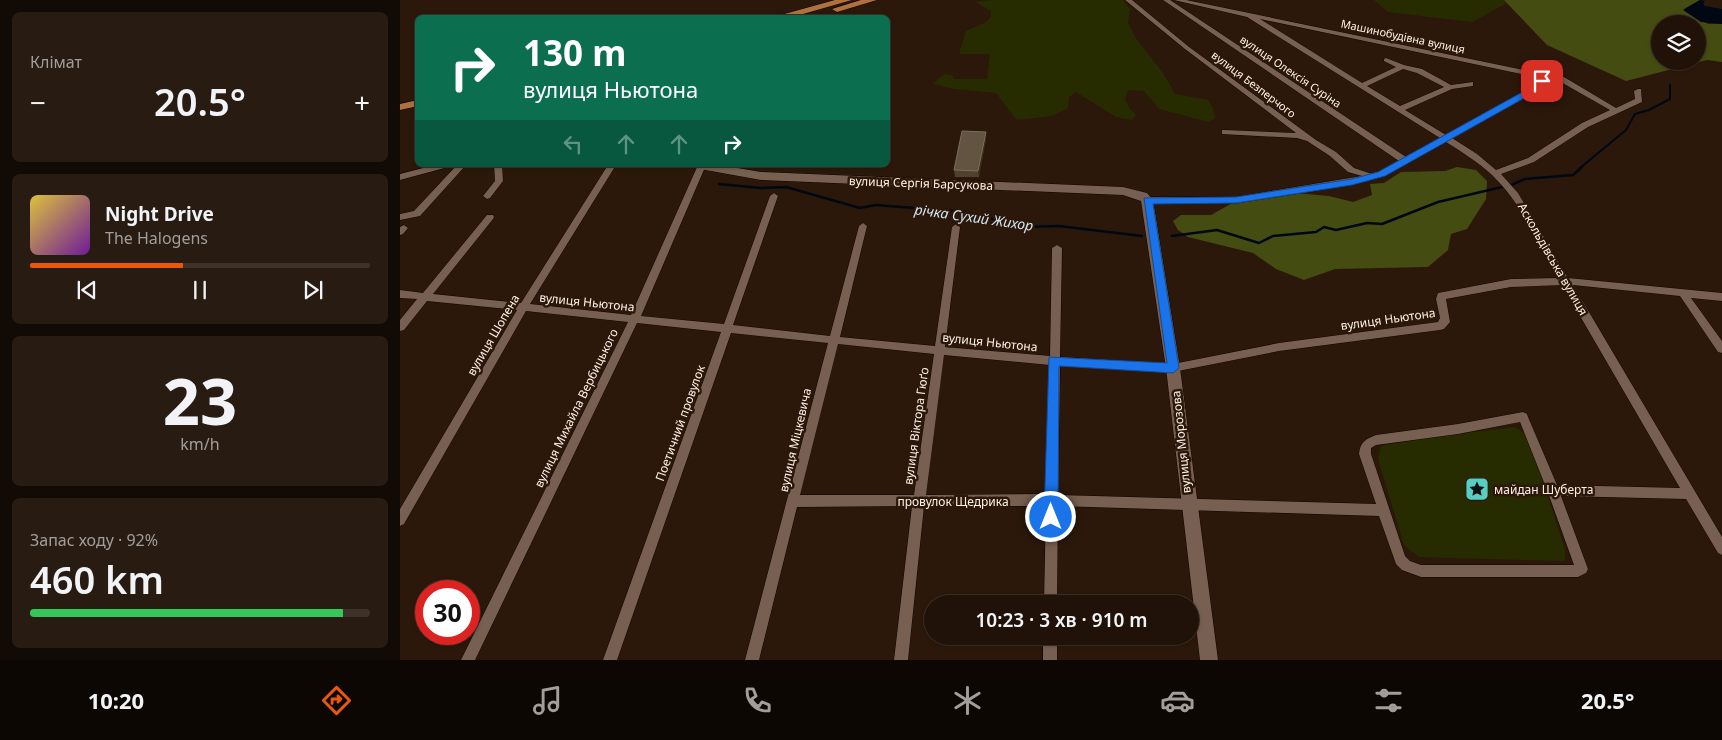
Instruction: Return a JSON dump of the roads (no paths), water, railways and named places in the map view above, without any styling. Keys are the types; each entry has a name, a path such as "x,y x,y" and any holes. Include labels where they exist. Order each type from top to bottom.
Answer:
{"main road":[{"path":"787,15 847,0"},
{"path":"813,15 872,0"},
{"path":"400,116 415,113"},
{"name":"вулиця Сергія Барсукова","path":"712,167 761,176 1123,191 1145,198"},
{"name":"вулиця Морозова","path":"1145,198 1173,368 1209,660"}],"street":[{"name":"вулиця Безперчого","path":"1128,0 1187,48 1313,142 1333,154 1351,170 1363,176 1371,176"},
{"name":"вулиця Олексія Суріна","path":"1166,0 1404,160"},
{"name":"Машинобудівна вулиця","path":"1177,0 1533,74 1541,78 1561,79 1618,111"},
{"name":"Аскольдівська вулиця","path":"1250,16 1474,156 1495,173 1515,195 1722,549"},
{"path":"1386,60 1402,67 1419,71 1450,87"},
{"path":"1362,86 1402,67"},
{"path":"1145,198 1236,200 1352,182 1382,174 1541,85 1541,78"},
{"path":"1400,109 1450,87 1470,84"},
{"path":"1495,173 1530,160 1585,125 1639,100 1638,91"},
{"path":"1225,132 1299,136 1313,142"},
{"path":"400,176 437,167"},
{"path":"400,217 417,214 460,167"},
{"path":"487,196 498,181 498,167"},
{"name":"вулиця Шопена","path":"400,520 523,308 611,167"},
{"name":"вулиця Михайла Вербицького","path":"468,660 634,320 700,167"},
{"name":"Поетичний провулок","path":"610,660 729,328 774,196"},
{"path":"400,327 426,298 490,217"},
{"name":"вулиця Міцкевича","path":"752,660 794,502 863,226"},
{"name":"вулиця Віктора Гюґо","path":"901,660 919,501 941,349 956,226"},
{"path":"1050,595 1056,248"},
{"name":"вулиця Ньютона","path":"400,294 833,340 1054,361 1173,368 1279,347 1440,326 1446,322 1440,299 1441,296 1447,293 1511,283 1565,281 1722,297"},
{"path":"1683,293 1722,349"},
{"path":"1523,417 1553,490 1582,569 1578,571 1414,570 1400,560 1382,510 1365,454 1365,447 1368,443 1376,440 1458,429 1523,417"},
{"path":"1553,490 1691,494"},
{"name":"провулок Щедрика","path":"794,502 1051,500 1382,510"},
{"path":"1050,645 1050,660"}],"waterway":[{"name":"річка Сухий Жихор","path":"1580,168 1626,130 1635,114 1649,110 1670,99 1670,85"},
{"name":"річка Сухий Жихор","path":"1511,185 1525,179 1573,175 1582,167"},
{"name":"річка Сухий Жихор","path":"719,184 761,188 786,187 860,208 876,205 965,212 1024,227 1059,226 1142,236"},
{"name":"річка Сухий Жихор","path":"1172,236 1217,230 1259,243 1273,236 1316,232 1324,227 1336,230 1367,223 1382,224 1438,202 1502,187"}],"place":[{"name":"майдан Шуберта","path":"1477,489"}]}
